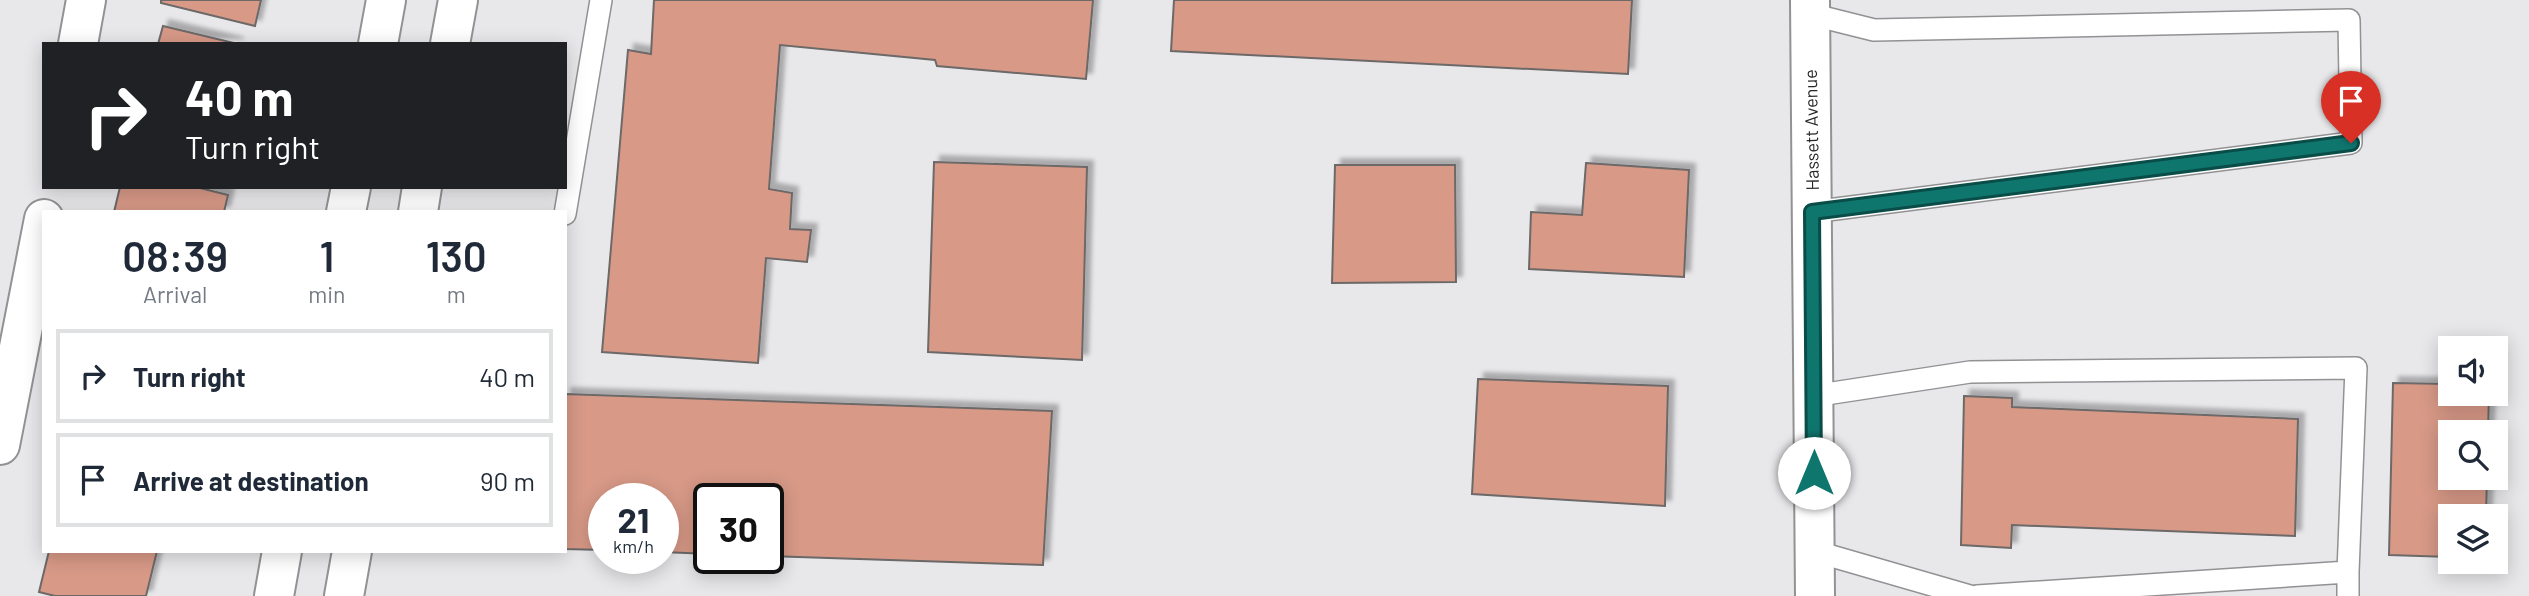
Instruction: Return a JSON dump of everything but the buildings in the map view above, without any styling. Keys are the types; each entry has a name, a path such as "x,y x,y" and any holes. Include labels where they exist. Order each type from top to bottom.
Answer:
{"street":[{"path":"78,42 86,0"},
{"path":"378,42 386,0"},
{"path":"450,42 458,0"},
{"name":"Hassett Avenue","path":"1810,7 1815,596"},
{"path":"45,210 50,189"},
{"path":"346,210 351,189"},
{"path":"418,210 422,189"},
{"path":"0,445 42,229"},
{"path":"274,596 282,553"},
{"path":"344,596 352,553"}],"lane":[{"path":"566,210 601,0"},
{"path":"1810,7 1874,30 2349,20 2351,143 1812,212"},
{"path":"1813,396 1970,372 2356,368 2348,596"},
{"path":"1814,551 1970,596"},
{"path":"1977,596 2348,572"}],"route":[{"path":"1814,473 1812,212 2351,143"}]}
